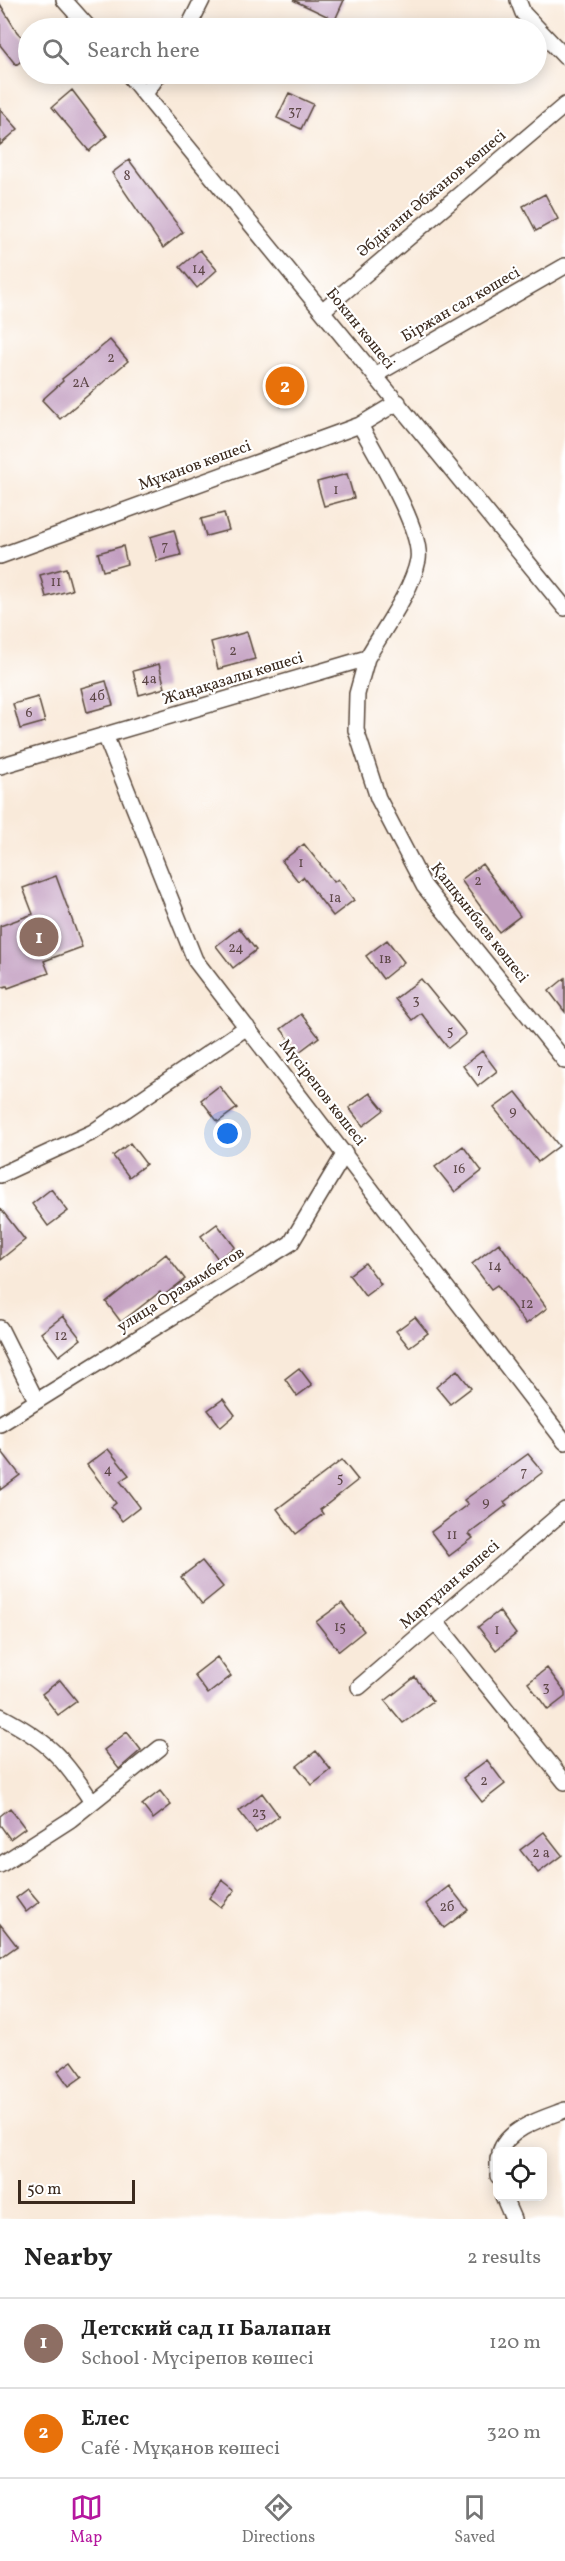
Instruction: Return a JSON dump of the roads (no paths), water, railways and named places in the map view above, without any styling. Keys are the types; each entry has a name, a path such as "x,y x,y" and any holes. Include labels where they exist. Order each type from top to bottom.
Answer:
{"street":[{"path":"64,0 80,18"},
{"path":"193,18 202,0"},
{"path":"518,0 527,18"},
{"path":"547,39 565,57"},
{"name":"Бокин көшесі","path":"136,84 565,608"},
{"path":"145,94 152,84"},
{"name":"Әбдіғани Әбжанов көшесі","path":"322,311 565,105"},
{"name":"Біржан сал көшесі","path":"375,375 565,266"},
{"name":"Мұқанов көшесі","path":"0,556 360,425 398,402"},
{"path":"360,425 391,479 412,530 419,557 413,576 367,658"},
{"name":"Жаңақазалы көшесі","path":"0,766 367,658"},
{"name":"Қашқынбаев көшесі","path":"367,658 357,694 356,730 378,798 424,886 565,1061"},
{"name":"Мүсірепов көшесі","path":"105,735 195,960 565,1443"},
{"path":"0,1175 93,1132 247,1027"},
{"name":"улица Оразымбетов","path":"0,1424 291,1244 345,1153"},
{"path":"0,1328 36,1400"},
{"name":"Маргұлан көшесі","path":"358,1687 565,1509"},
{"path":"435,1620 565,1782"},
{"path":"0,1716 32,1733 68,1763 92,1802"},
{"path":"0,1865 70,1820 160,1748"},
{"path":"502,2147 529,2124 565,2110"},
{"path":"505,2201 513,2219"}],"place":[{"name":"Елес","path":"285,386"},
{"name":"Детский сад 11 Балапан","path":"39,937"}]}
